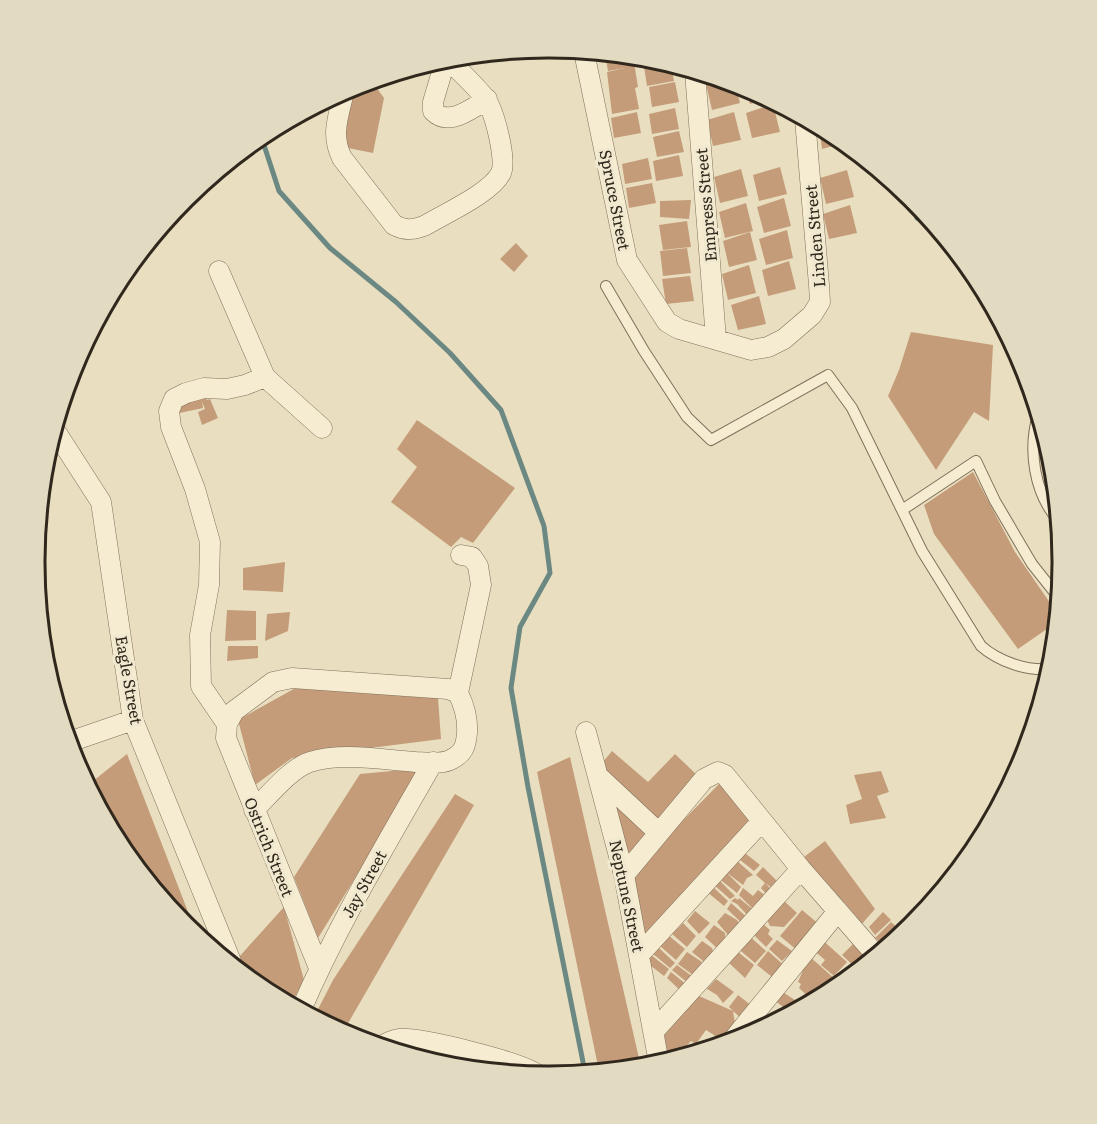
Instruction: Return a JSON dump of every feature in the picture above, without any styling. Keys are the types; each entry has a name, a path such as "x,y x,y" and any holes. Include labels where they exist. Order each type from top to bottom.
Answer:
{"street":[{"name":"Spruce Street","path":"586,60 627,260 667,321 679,329 716,339"},
{"path":"341,103 334,135 342,158 394,225 404,230 414,229 435,220 491,185 501,173 504,158 502,145 487,99 456,67"},
{"path":"443,70 433,102 433,111 438,117 446,119 459,115 487,99"},
{"name":"Empress Street","path":"696,81 716,339"},
{"name":"Linden Street","path":"716,339 751,350 768,347 799,328 812,315 820,302 806,130"},
{"path":"219,271 265,377 322,428"},
{"path":"254,810 296,770 309,763 345,758 434,762 451,760 465,747 467,724 462,700 458,693 448,689 292,678 273,682 234,711 227,724 201,686 200,635 209,585 210,542 195,489 171,427 169,411 174,399 186,393 204,388 227,389 265,377"},
{"name":"Eagle Street","path":"60,439 101,502 133,720 225,948"},
{"path":"458,693 481,585 478,566 472,557 461,555"},
{"path":"77,739 133,720"},
{"name":"Ostrich Street","path":"227,724 226,738 319,968"},
{"name":"Neptune Street","path":"586,732 624,875 657,1054"},
{"name":"Jay Street","path":"304,1002 319,968 362,886 434,762"},
{"path":"624,875 704,779 718,772 725,775 801,869 870,949"},
{"path":"597,774 659,833"},
{"path":"639,955 762,821"},
{"path":"654,1031 801,869"},
{"path":"745,1025 838,911"},
{"path":"393,1041 399,1039 443,1045 512,1064"}],"lane":[{"path":"606,286 644,351 687,417 711,440 828,375 852,408 922,551 981,646 993,656 1040,670"},
{"path":"1035,431 1032,445 1035,471 1049,509"},
{"path":"902,510 976,461 995,501 1032,564 1051,588"}],"building":[{"path":"606,62 635,66 638,87 635,88 639,109 612,114 607,72 625,68 608,71"},
{"path":"644,68 673,74 674,81 647,86"},
{"path":"675,82 679,102 652,107 649,87"},
{"path":"706,84 738,96 740,103 712,110"},
{"path":"377,89 384,98 373,153 343,147 350,100"},
{"path":"764,107 775,112 780,132 752,138 746,113"},
{"path":"675,108 679,129 652,134 649,114"},
{"path":"637,112 641,133 614,138 611,118"},
{"path":"734,112 741,140 713,146 707,120"},
{"path":"679,131 684,152 657,157 653,137"},
{"path":"821,138 832,146 822,149"},
{"path":"679,155 683,176 656,181 653,161"},
{"path":"648,158 652,179 625,184 622,164"},
{"path":"780,167 787,194 759,201 753,175"},
{"path":"741,169 748,196 720,203 714,177"},
{"path":"847,170 854,197 826,204 820,178"},
{"path":"652,183 656,203 629,208 626,188"},
{"path":"784,198 791,226 764,233 757,207"},
{"path":"691,200 689,219 660,217 660,201"},
{"path":"746,203 753,231 725,238 719,212"},
{"path":"850,205 857,233 829,239 823,214"},
{"path":"687,221 691,247 663,250 659,225"},
{"path":"787,230 793,258 766,265 759,239"},
{"path":"750,232 757,260 729,267 723,241"},
{"path":"516,243 528,256 514,272 500,259"},
{"path":"687,248 691,273 663,276 660,251"},
{"path":"789,261 796,289 768,296 762,270"},
{"path":"749,265 756,293 728,300 722,274"},
{"path":"690,276 694,301 666,304 662,279"},
{"path":"759,296 766,324 738,330 731,305"},
{"path":"911,332 993,345 989,421 974,412 936,470 888,396"},
{"path":"203,392 207,400 210,399 218,418 202,425 198,412 205,409 202,402 203,408 175,414 174,401"},
{"path":"417,420 515,488 473,543 461,537 451,547 391,502 417,467 397,449"},
{"path":"973,472 1015,552 1050,603 1048,628 1018,649 934,534 924,505"},
{"path":"285,562 283,592 243,590 243,568"},
{"path":"227,610 256,611 256,640 225,641"},
{"path":"290,612 288,631 265,641 267,614"},
{"path":"228,646 258,646 258,658 227,661"},
{"path":"299,686 438,698 441,739 292,758 255,785 238,720"},
{"path":"612,751 648,782 675,754 696,774 658,826 598,768"},
{"path":"127,754 189,915 149,869 130,842 95,780"},
{"path":"570,757 639,1057 597,1063 537,772"},
{"path":"423,768 318,938 294,877 360,774"},
{"path":"881,771 889,792 877,796 886,818 850,824 846,805 862,799 854,775"},
{"path":"723,780 756,824 643,947 631,873"},
{"path":"607,789 653,832 622,859"},
{"path":"455,794 474,805 348,1023 318,1010 333,980"},
{"path":"825,841 875,909 861,925 856,916 804,857"},
{"path":"740,849 760,865 754,871 735,856"},
{"path":"736,860 753,875 747,878 743,885 726,872"},
{"path":"763,867 780,884 775,890 756,875"},
{"path":"723,869 741,887 737,893 717,877"},
{"path":"719,880 735,896 730,899 714,885"},
{"path":"765,883 772,890 767,895 761,888"},
{"path":"712,886 728,901 724,906 706,891"},
{"path":"743,888 753,896 758,890 766,896 756,912 739,895"},
{"path":"780,897 797,913 784,927 770,926 765,916"},
{"path":"735,898 738,900 739,898 756,912 749,917 731,901"},
{"path":"731,903 749,919 744,925 727,909"},
{"path":"284,907 304,980 295,997 269,981 239,957"},
{"path":"802,910 820,925 798,951 780,936"},
{"path":"695,911 710,923 699,934 687,921"},
{"path":"883,912 891,920 875,935 869,927"},
{"path":"725,913 737,920 741,926 728,935 717,922"},
{"path":"891,922 896,926 879,942 875,938"},
{"path":"683,923 696,936 687,947 672,934"},
{"path":"762,923 770,930 768,934 773,939 766,947 753,934"},
{"path":"714,925 725,933 726,943 720,951 705,937"},
{"path":"746,933 766,951 755,963 735,946"},
{"path":"668,935 685,949 676,960 660,946"},
{"path":"819,937 847,962 834,976 821,965 825,960 810,947"},
{"path":"777,940 792,951 782,961 769,949"},
{"path":"702,941 712,948 715,958 706,966 692,952"},
{"path":"855,942 866,952 851,964 842,955"},
{"path":"658,947 675,963 670,968 652,953"},
{"path":"768,951 787,968 776,980 757,965"},
{"path":"687,952 702,962 693,975 678,964"},
{"path":"738,952 754,965 745,978 729,963"},
{"path":"651,955 669,969 664,976 646,962"},
{"path":"809,956 833,977 806,994 799,988 801,984 798,982"},
{"path":"677,965 693,977 688,983 672,970"},
{"path":"671,972 687,985 682,992 667,978"},
{"path":"716,979 734,992 723,1003 717,995 707,989"},
{"path":"778,989 796,1000 783,1007 771,998"},
{"path":"738,995 752,1006 742,1019 729,1007"},
{"path":"699,996 733,1011 735,1023 731,1031 716,1037 706,1030 697,1043 691,1041 687,1046 668,1051 658,1044 658,1037"}],"waterway":[{"path":"264,146 279,191 330,248 396,302 450,353 501,410 544,526 550,573 520,627 511,688 528,787 583,1064"}]}
